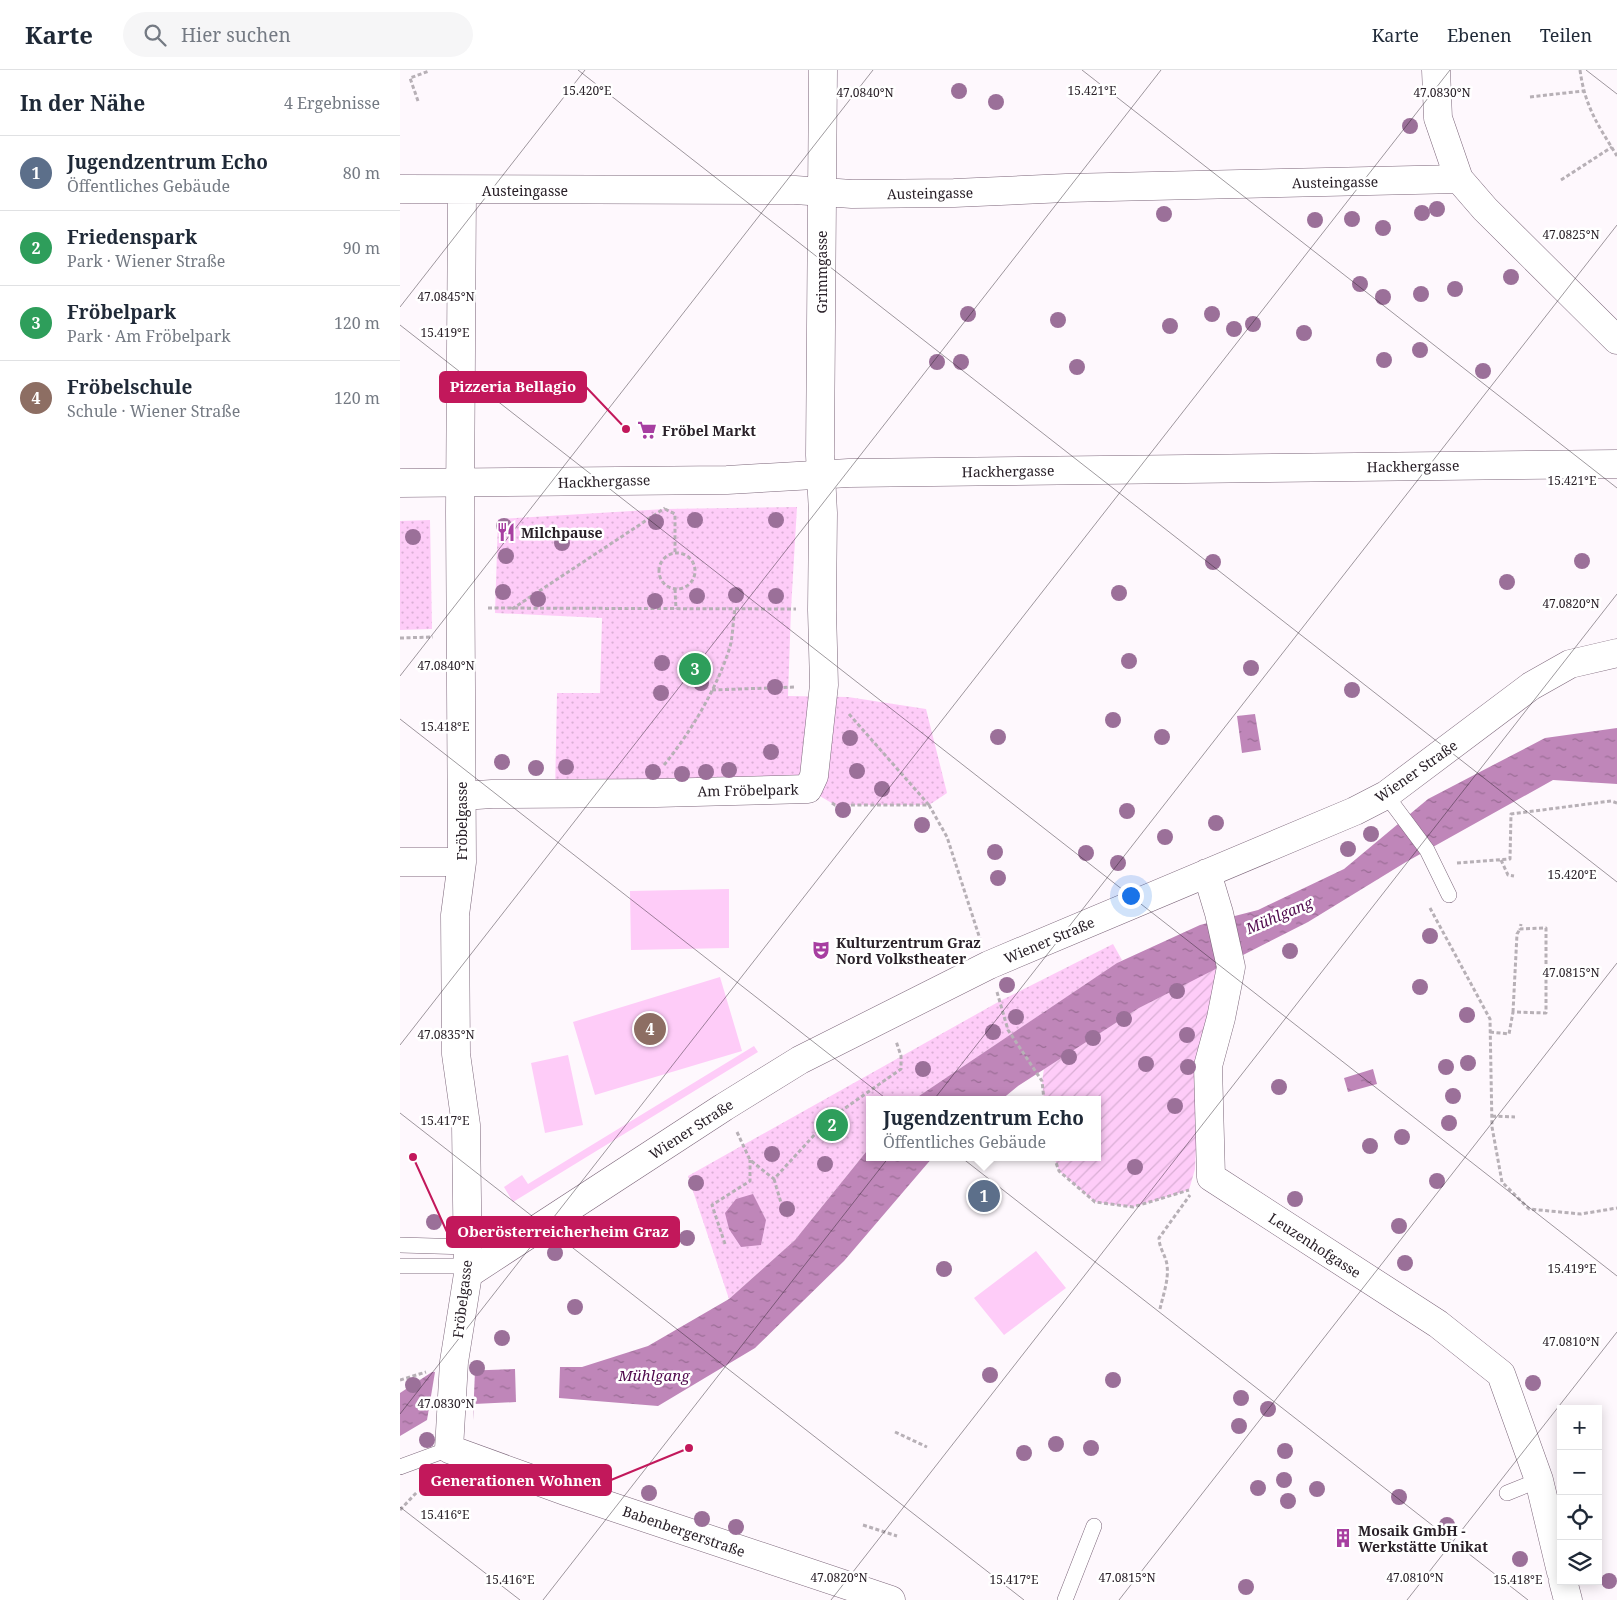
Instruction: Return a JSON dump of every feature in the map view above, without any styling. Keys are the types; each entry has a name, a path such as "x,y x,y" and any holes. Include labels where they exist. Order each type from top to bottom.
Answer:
{"street":[{"name":"Grimmgasse","path":"820,474 823,70"},
{"path":"1436,70 1438,118 1459,179 1485,209 1617,340"},
{"name":"Austeingasse","path":"400,189 821,191 852,194 954,193 1066,188 1459,179"},
{"name":"Fröbelgasse","path":"449,1437 442,1366 468,1263 466,1125 456,1054 455,915 462,862 460,824 462,796 460,483 462,190"},
{"name":"Hackhergasse","path":"400,483 727,480 820,474 1617,464"},
{"name":"Am Fröbelpark","path":"462,796 808,789 814,776 824,685 820,474"},
{"name":"Wiener Straße","path":"468,1263 800,1060 989,965 1355,811 1386,795 1531,686 1570,664 1617,653"},
{"path":"400,862 462,862"},
{"path":"1201,1185 1208,1066 1221,1018 1231,966 1219,913 1207,873"},
{"name":"Leuzenhofgasse","path":"1201,1185 1438,1324 1501,1374 1539,1480 1557,1555"},
{"name":"Babenbergerstraße","path":"449,1437 568,1492 891,1600"},
{"path":"1564,1585 1568,1600"}],"lane":[{"path":"1386,795 1427,850 1449,894"},
{"path":"400,1245 468,1263"},
{"path":"400,1266 468,1263"},
{"path":"400,1466 449,1437"},
{"path":"1507,1493 1539,1480"},
{"path":"1066,1600 1094,1526"}],"path":[{"path":"1580,70 1583,91 1595,122 1617,156"},
{"path":"418,102 410,78 429,71"},
{"path":"1530,97 1583,91"},
{"path":"1561,180 1612,147"},
{"path":"664,503 665,509"},
{"path":"511,609 665,509"},
{"path":"665,509 675,514 675,552"},
{"path":"675,552 688,556 693,561 695,569 694,576 689,585 675,589 664,585 658,567 661,560 675,552"},
{"path":"675,589 676,609"},
{"path":"460,605 495,609 794,609"},
{"path":"642,793 676,749 712,690 730,646 735,609"},
{"path":"400,638 441,637"},
{"path":"824,685 930,805 947,837 982,943"},
{"path":"712,690 792,687"},
{"path":"808,789 835,805 930,805"},
{"path":"1617,802 1611,801 1511,814 1510,859 1436,868 1425,900 1490,1019 1492,1127 1502,1182 1529,1209 1582,1214 1617,1208"},
{"path":"1501,860 1508,875 1514,876"},
{"path":"1490,1032 1509,1034 1513,1012 1517,934 1520,927 1546,928 1546,1014 1513,1012"},
{"path":"999,997 1008,1030 1042,1080 1044,1096"},
{"path":"774,1179 828,1120 901,1069 901,1056 888,1016"},
{"path":"724,1107 750,1160 774,1179 784,1214"},
{"path":"1492,1116 1515,1117"},
{"path":"725,1244 712,1205 750,1181 750,1160"},
{"path":"1055,1161 1059,1171 1067,1180 1095,1202 1132,1206 1187,1191 1201,1185"},
{"path":"1160,1310 1166,1282 1167,1265 1159,1238 1201,1185"},
{"path":"400,1380 442,1366"},
{"path":"895,1432 928,1447"},
{"path":"400,1510 417,1492"},
{"path":"863,1525 897,1536"}],"shaded area":[{"path":"797,507 788,696 848,697 926,709 947,793 929,805 835,805 808,789 555,794 557,693 600,693 602,618 495,613 498,519 665,509"},
{"path":"430,520 432,629 400,630 400,521"},
{"path":"729,889 729,948 631,950 630,891"},
{"path":"1113,944 1122,960 919,1096 866,1096 866,1152 795,1240 729,1299 688,1176 1000,1001"},
{"path":"1217,967 1200,1053 1195,1169 1189,1190 1133,1207 1095,1202 1059,1171 1055,1161 1101,1161 1101,1096 1044,1096 1042,1081 1044,1069 1139,1008"},
{"path":"720,977 742,1051 595,1095 573,1022"},
{"path":"754,1046 758,1052 513,1202 504,1187 522,1175 528,1184"},
{"path":"568,1055 583,1125 545,1133 531,1063"},
{"path":"1036,1251 1066,1288 1004,1335 974,1298"}],"water":[{"path":"1255,714 1261,750 1242,753 1237,716"},
{"name":"Mühlgang","path":"1617,728 1617,784 1553,780 1406,862 1308,922 1139,1008 1018,1086 1006,1096 919,1096 1117,963 1200,925 1258,910 1344,869 1428,799 1545,738"},
{"path":"1373,1069 1377,1084 1348,1092 1344,1078"},
{"name":"Mühlgang","path":"866,1152 866,1161 930,1161 844,1261 755,1348 658,1406 559,1398 560,1367 582,1367 648,1346 729,1299 795,1240"},
{"path":"753,1194 766,1220 761,1245 741,1247 729,1229 725,1213 736,1199"},
{"path":"515,1369 516,1402 474,1404 473,1420 427,1420 400,1436 400,1393 432,1372"}],"pier":[{"path":"472,1368 475,1370 473,1420 432,1423 427,1420 435,1372 437,1370"}],"place":[{"name":"Pizzeria Bellagio","path":"626,429"},
{"name":"Fröbel Markt","path":"647,430"},
{"name":"Milchpause","path":"506,532"},
{"name":"Fröbelpark","path":"695,669"},
{"name":"Kulturzentrum Graz Nord Volkstheater","path":"821,950"},
{"name":"Fröbelschule","path":"650,1029"},
{"name":"Friedenspark","path":"832,1125"},
{"name":"Oberösterreicherheim Graz","path":"413,1157"},
{"name":"Jugendzentrum Echo","path":"984,1196"},
{"name":"Generationen Wohnen","path":"689,1448"},
{"name":"Mosaik GmbH - Werkstätte Unikat","path":"1343,1538"}]}
